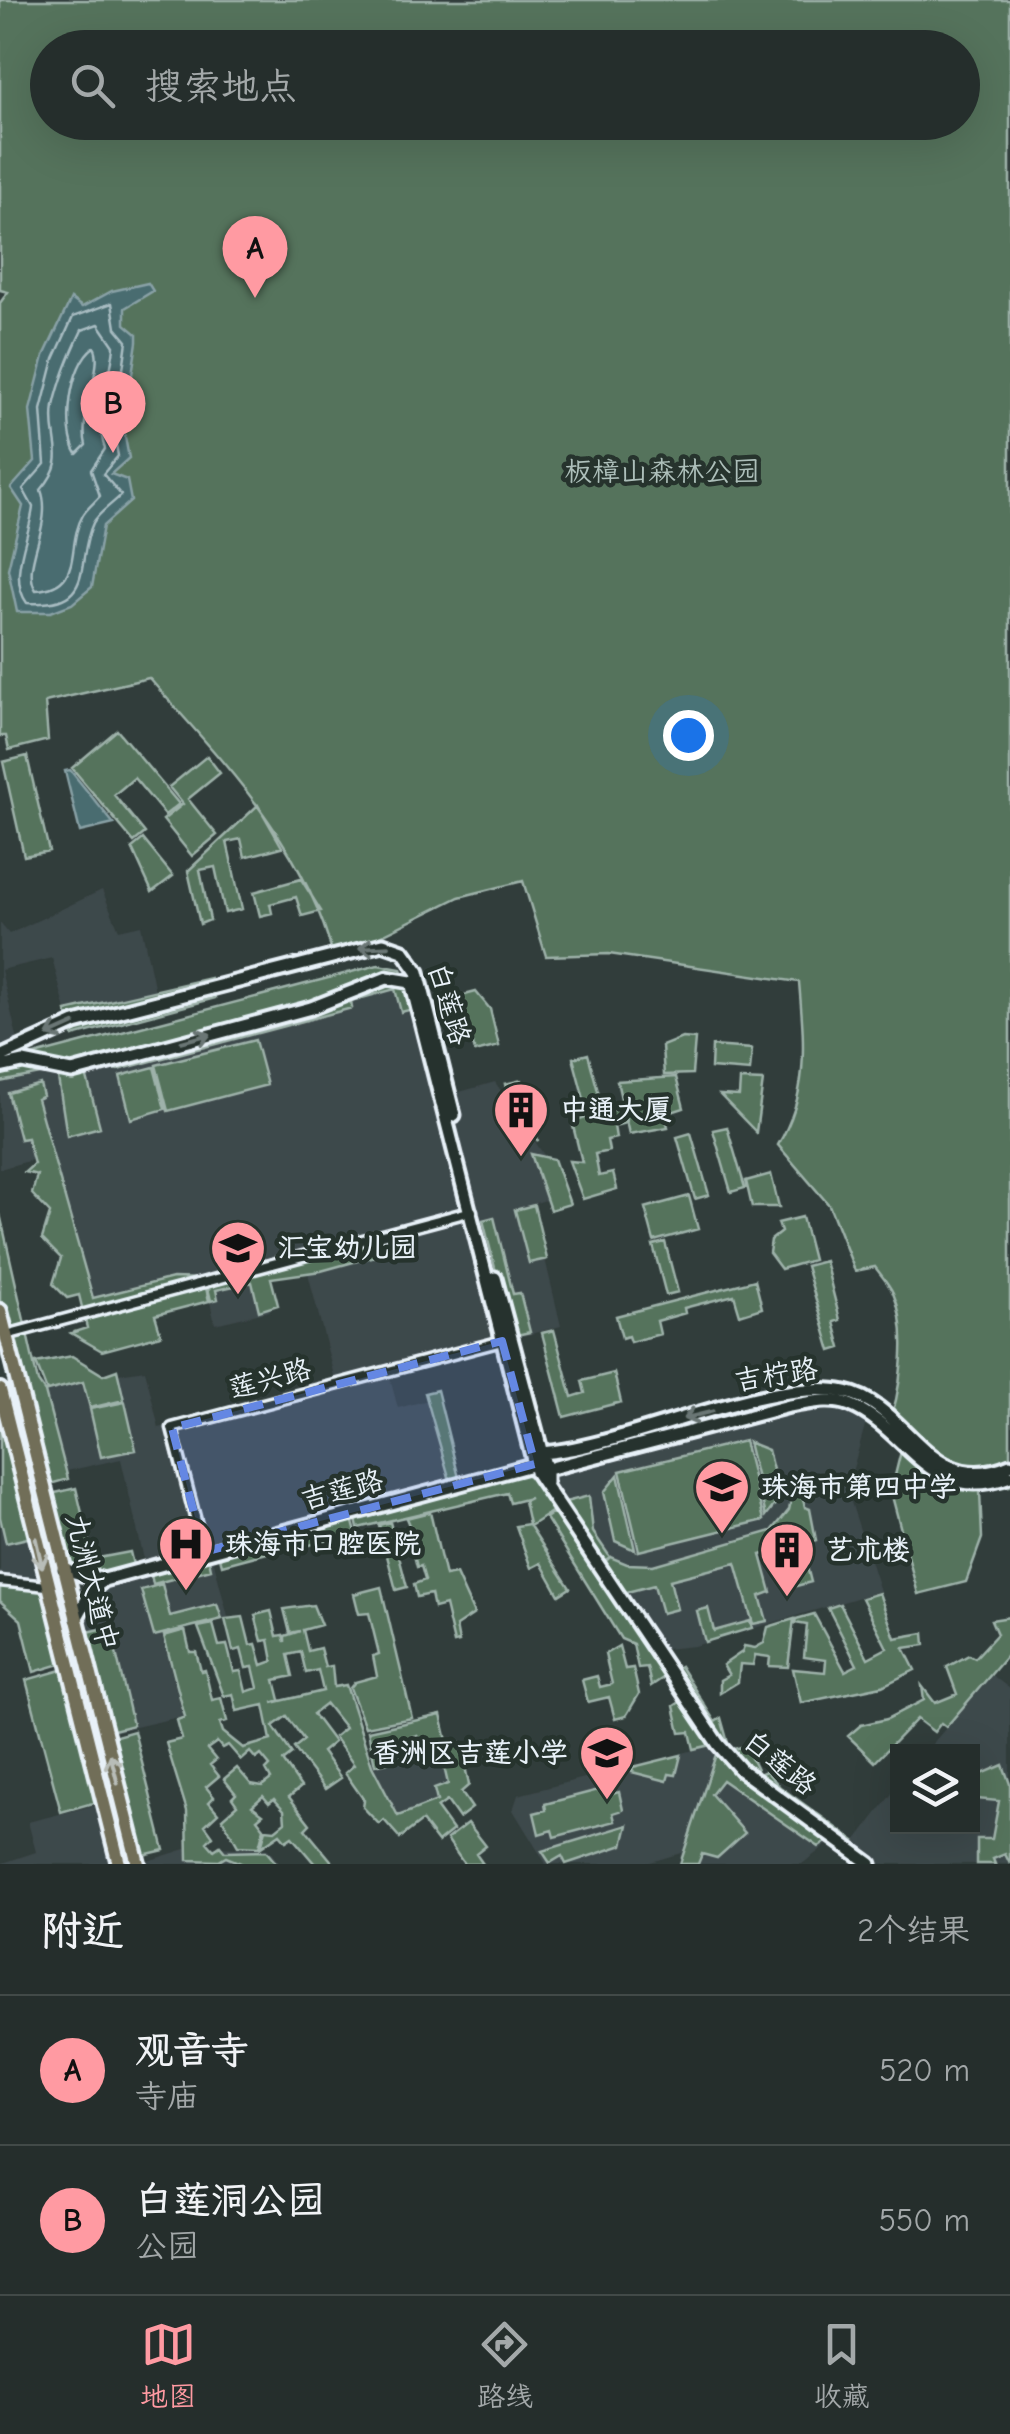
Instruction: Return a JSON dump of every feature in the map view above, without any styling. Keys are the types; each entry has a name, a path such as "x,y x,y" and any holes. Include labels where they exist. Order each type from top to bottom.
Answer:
{"main road":[{"name":"白莲路","path":"0,1058 75,1023 346,950 374,944 402,951 420,978 539,1464"},
{"name":"白莲路","path":"0,1067 19,1062 75,1071 311,1008 387,978 403,978 414,989 502,1341 546,1483 718,1744 741,1770 870,1864"},
{"name":"九洲大道中","path":"0,1311 138,1864"},
{"name":"九洲大道中","path":"0,1390 119,1864"},
{"name":"吉柠路","path":"539,1464 757,1400 825,1390 862,1396 930,1456 956,1469 981,1472 1010,1465"},
{"name":"吉柠路","path":"539,1464 825,1401 855,1406 940,1475 976,1482 1010,1476"},
{"name":"吉莲路","path":"104,1580 539,1464"},
{"path":"63,1568 104,1580"},
{"path":"76,1620 92,1590 104,1580"}],"street":[{"path":"6,1334 472,1211"},
{"name":"莲兴路","path":"204,1552 172,1428 502,1341"},
{"path":"0,1581 47,1586"}],"highlighted area":[{"path":"502,1341 535,1464 204,1552 172,1428"}],"shaded area":[{"path":"102,890 119,930 141,925 155,991 66,1011 52,958 1,970 18,1041 0,1046 0,923 9,934"},
{"path":"378,964 402,968 413,986 502,1341 388,1371 398,1408 439,1397 461,1483 211,1551 228,1617 162,1635 183,1716 105,1734 76,1619 92,1590 146,1568 121,1459 40,1477 17,1389 145,1370 159,1428 336,1384 304,1257 259,1269 270,1311 215,1324 206,1284 84,1316 42,1157 0,1169 0,1063"},
{"path":"495,1082 548,1161 556,1197 532,1204 561,1326 511,1339 449,1095"},
{"name":"珠海市第四中学","path":"840,1402 871,1419 866,1422 847,1490 880,1591 694,1646 655,1650 546,1483 546,1469 789,1406"},
{"path":"9,1421 47,1586 0,1581 0,1423"},
{"path":"992,1675 1010,1689 1010,1864 870,1864 850,1849 890,1796 890,1834 980,1834 980,1744 932,1744"},
{"path":"437,1715 455,1786 402,1830 383,1805 367,1730"},
{"path":"718,1744 836,1838 802,1864 679,1864 681,1853 644,1864 546,1864 513,1810 518,1795"},
{"path":"103,1803 119,1864 0,1864 36,1852 28,1822"},
{"path":"195,1846 268,1849 280,1864 138,1864"}],"green space":[{"name":"板樟山森林公园","path":"0,0 1010,0 1010,1486 980,1491 982,1538 966,1582 918,1594 891,1492 902,1447 886,1432 901,1363 898,1308 875,1267 855,1271 829,1205 778,1145 800,1086 803,1046 799,982 609,954 546,956 523,881 459,897 334,959 304,879 283,843 233,774 149,678 45,702 48,740 9,750 6,736 0,736 0,303 8,292 0,290"},
{"path":"117,730 179,804 165,815 134,778 114,795 145,833 134,842 72,768"},
{"path":"27,756 49,851 24,856 3,762"},
{"path":"207,756 220,773 188,799 217,835 192,856 163,820 183,804 169,787"},
{"path":"258,805 282,847 245,857 241,839 227,842 242,909 225,913 215,867 200,870 210,920 200,924 188,871"},
{"path":"143,839 173,876 152,892 132,848"},
{"path":"301,879 321,911 302,916 296,897 270,904 272,913 260,916 254,892"},
{"path":"378,965 401,969 417,1008 401,1012 395,989 351,1001 352,1008 118,1070 90,1064 0,1082 0,1064"},
{"path":"210,978 215,998 73,1036 66,1011"},
{"path":"476,992 490,1009 499,1046 475,1052 461,996"},
{"path":"682,1038 695,1039 692,1074 664,1075 662,1046"},
{"path":"255,1040 267,1085 168,1111 156,1065"},
{"path":"712,1046 752,1049 750,1071 711,1068"},
{"path":"588,1054 603,1110 588,1114 573,1058"},
{"path":"154,1067 165,1109 131,1119 120,1076"},
{"path":"85,1070 100,1127 67,1136 58,1078"},
{"path":"676,1077 684,1108 665,1114 668,1127 629,1134 617,1081"},
{"path":"522,1080 538,1141 509,1100 505,1084"},
{"path":"740,1080 763,1081 756,1132 720,1095 739,1096"},
{"path":"40,1084 43,1096 37,1099 93,1298 173,1278 204,1279 209,1301 155,1315 161,1335 102,1351 71,1333 87,1328 79,1295 67,1298 53,1284 61,1258 42,1239 50,1213 32,1194 37,1175 25,1172 34,1164 27,1138 20,1139 8,1093"},
{"path":"621,1108 625,1123 614,1126 616,1138 607,1140 609,1151 595,1154 599,1176 613,1173 617,1189 583,1199 569,1161 582,1162 572,1122"},
{"path":"727,1127 745,1188 731,1192 713,1130"},
{"path":"691,1133 709,1195 695,1199 677,1137"},
{"path":"531,1154 554,1159 570,1204 550,1210"},
{"path":"771,1174 779,1207 752,1207 746,1181"},
{"path":"689,1196 698,1229 654,1241 645,1208"},
{"path":"534,1205 547,1259 529,1263 515,1210"},
{"path":"0,1214 38,1382 45,1392 68,1479 43,1486 0,1320"},
{"path":"494,1217 513,1294 520,1293 530,1332 512,1336 483,1220"},
{"path":"802,1217 813,1260 781,1269 769,1253 771,1240 781,1232 778,1223"},
{"path":"399,1229 404,1248 321,1271 271,1278 278,1305 259,1311 252,1282 216,1290 218,1299 211,1301 206,1279"},
{"path":"665,1242 678,1292 666,1295 653,1245"},
{"path":"825,1261 840,1320 834,1322 841,1348 831,1351 806,1266"},
{"path":"755,1280 762,1308 740,1315 734,1295 684,1308 685,1313 657,1321 660,1334 630,1342 628,1336 622,1338 616,1316"},
{"path":"554,1330 572,1397 585,1393 582,1381 614,1373 621,1402 564,1417 542,1333"},
{"path":"72,1356 103,1375 117,1370 124,1400 90,1408 83,1382 47,1391 36,1363"},
{"path":"437,1390 460,1482 451,1484 425,1393"},
{"path":"125,1402 136,1450 101,1457 90,1409"},
{"path":"5,1425 32,1537 6,1543 0,1517 0,1427"},
{"path":"744,1441 764,1520 639,1551 620,1471"},
{"path":"748,1442 768,1450 780,1498 766,1516"},
{"path":"533,1466 559,1507 530,1526 570,1588 559,1595 541,1563 531,1568 516,1526 529,1524 524,1501 530,1498 510,1503 507,1493 358,1528 355,1515"},
{"path":"618,1475 635,1550 615,1541 604,1492"},
{"path":"799,1485 805,1507 810,1509 816,1540 761,1555 771,1592 760,1596 767,1621 753,1624 736,1563 670,1580 677,1609 662,1613 654,1585 623,1593 603,1564 610,1557 627,1564 653,1565 772,1531 789,1510 794,1487"},
{"path":"76,1488 93,1559 130,1552 134,1569 103,1577 64,1566 47,1495"},
{"path":"589,1496 593,1532 610,1557 602,1562 561,1503"},
{"path":"559,1509 669,1674 651,1686 647,1667 638,1668 633,1644 621,1639 546,1518"},
{"path":"430,1512 445,1576 456,1574 474,1614 456,1626 459,1642 454,1643 445,1605 434,1608 431,1594 417,1597 414,1584 425,1580 421,1566 417,1567 413,1551 419,1549 406,1518"},
{"path":"351,1515 356,1533 294,1549 289,1531"},
{"path":"390,1522 407,1587 396,1590 379,1525"},
{"path":"285,1532 289,1547 222,1565 218,1550"},
{"path":"803,1551 811,1582 785,1589 777,1558"},
{"path":"208,1555 211,1569 153,1584 150,1570"},
{"path":"0,1584 45,1589 64,1663 34,1672 21,1620 0,1601"},
{"path":"162,1584 170,1616 217,1604 222,1619 154,1636 141,1590"},
{"path":"381,1587 412,1718 365,1727 350,1688 355,1682 377,1676 373,1656 379,1654 369,1613 359,1614 354,1594"},
{"path":"879,1593 895,1638 924,1633 925,1645 904,1648 915,1670 882,1686 801,1703 793,1669 825,1672 826,1660 804,1657 807,1625 795,1623 796,1619 814,1614 845,1671 857,1665 828,1608 840,1604 868,1658 887,1648 862,1598"},
{"path":"313,1605 321,1625 303,1630 308,1651 320,1648 325,1667 332,1666 334,1687 346,1685 372,1766 398,1816 437,1801 434,1789 448,1784 442,1758 420,1745 417,1735 397,1741 397,1760 375,1765 368,1731 441,1715 448,1745 460,1743 469,1785 461,1792 472,1808 459,1818 447,1801 437,1808 453,1830 438,1842 422,1821 400,1838 384,1820 379,1824 363,1807 364,1800 345,1773 354,1765 334,1737 345,1728 326,1704 313,1714 334,1742 322,1752 341,1778 325,1789 294,1748 304,1740 287,1716 273,1726 292,1754 283,1761 301,1787 289,1797 310,1824 305,1829 334,1864 315,1864 292,1837 286,1841 280,1834 261,1847 266,1829 275,1830 285,1822 284,1810 274,1799 269,1803 263,1796 252,1806 263,1814 257,1819 264,1828 259,1847 238,1846 222,1818 237,1805 232,1798 236,1794 224,1779 237,1768 251,1784 262,1786 271,1779 266,1770 270,1766 261,1755 256,1759 250,1752 241,1760 228,1745 222,1748 217,1742 207,1749 216,1760 210,1765 219,1776 206,1787 214,1797 209,1802 218,1813 205,1825 213,1836 207,1842 214,1850 220,1846 225,1852 266,1851 277,1864 243,1864 226,1857 219,1861 188,1860 187,1811 166,1743 182,1739 177,1720 185,1717 164,1636 185,1630 190,1652 196,1652 201,1671 205,1670 212,1700 221,1698 227,1721 220,1723 223,1732 243,1748 271,1740 264,1705 237,1711 233,1694 224,1696 198,1627 213,1624 219,1646 227,1645 234,1672 241,1671 246,1692 258,1688 253,1667 246,1668 241,1649 233,1651 225,1619 243,1617 250,1645 256,1644 262,1665 273,1661 269,1640 262,1641 255,1615 271,1611 277,1636 283,1635 285,1642 285,1636 300,1631 290,1633 284,1609","holes":["301,1652 306,1673 318,1670 323,1691 272,1703 280,1700 275,1680 293,1676 288,1655"]},
{"path":"708,1608 714,1631 750,1621 752,1628 705,1642 697,1611"},
{"path":"1010,1617 1010,1652 946,1727 941,1723 934,1732 917,1719 875,1762 848,1736 861,1725 887,1719 924,1700 922,1686 935,1703 957,1694 947,1667 969,1655 975,1658 997,1634 991,1620"},
{"path":"794,1619 788,1667 769,1666 770,1657 755,1655 753,1665 740,1664 738,1682 720,1693 720,1680 729,1675 723,1665 742,1652 744,1646 755,1648 764,1643 768,1627"},
{"path":"110,1627 133,1725 106,1732 83,1633"},
{"path":"619,1646 625,1669 633,1668 639,1694 626,1716 615,1719 609,1697 588,1702 582,1680 597,1676 600,1687 612,1684 605,1654"},
{"path":"680,1666 715,1722 721,1718 730,1750 745,1746 759,1774 766,1771 780,1787 855,1841 850,1847 742,1769 671,1671"},
{"path":"65,1669 100,1801 61,1812 26,1680"},
{"path":"683,1700 715,1744 694,1749 690,1732 680,1733 674,1706"},
{"path":"134,1731 164,1850 139,1856 109,1738"},
{"path":"718,1748 831,1839 819,1847 722,1780 711,1794 745,1833 717,1858 702,1854 698,1864 680,1864"},
{"path":"681,1755 676,1775 669,1774 667,1781 632,1772 633,1767"},
{"path":"1003,1765 1010,1784 1010,1864 1005,1854 993,1859 995,1864 977,1864 977,1839 992,1839 999,1801 980,1799 980,1775"},
{"path":"606,1788 608,1795 619,1792 623,1810 613,1813 615,1821 554,1837 552,1830 539,1834 534,1813 546,1810 545,1804"},
{"path":"468,1823 486,1846 476,1854 483,1864 464,1864 447,1839"},
{"path":"628,1825 623,1845 566,1864 562,1856 550,1863 542,1851"}],"water":[{"path":"148,283 153,291 125,308 125,324 137,334 128,401 121,416 129,458 111,474 127,480 131,501 103,526 92,587 72,604 51,612 17,612 8,569 23,506 11,488 35,461 30,410 44,356 71,299 82,307 112,291"},
{"path":"70,770 114,824 80,832 65,771"}],"place":[{"name":"观音寺","path":"255,298"},
{"name":"白莲洞公园","path":"113,453"},
{"name":"中通大厦","path":"521,1159"},
{"name":"汇宝幼儿园","path":"238,1297"},
{"name":"珠海市第四中学","path":"722,1536"},
{"name":"珠海市口腔医院","path":"186,1593"},
{"name":"艺术楼","path":"787,1599"},
{"name":"香洲区吉莲小学","path":"607,1802"}]}
